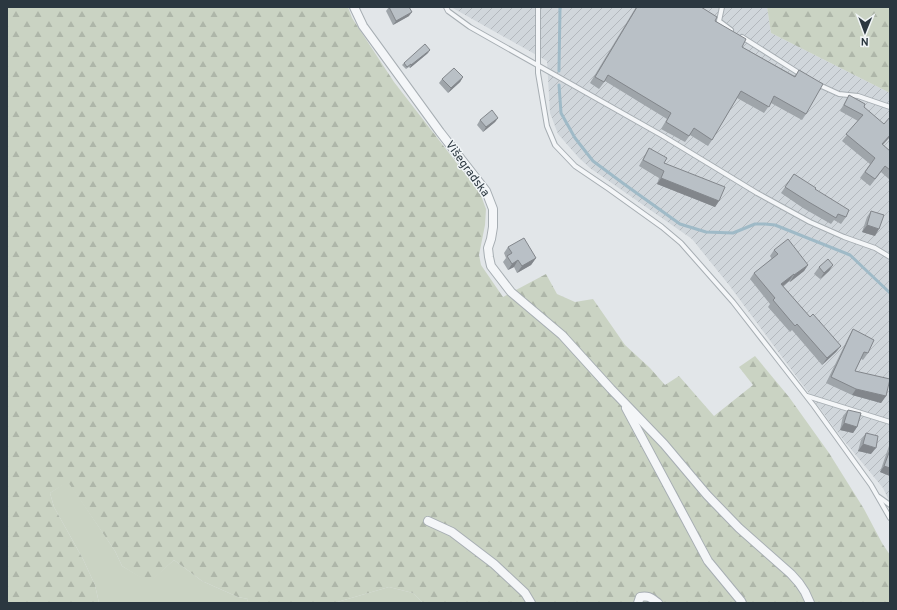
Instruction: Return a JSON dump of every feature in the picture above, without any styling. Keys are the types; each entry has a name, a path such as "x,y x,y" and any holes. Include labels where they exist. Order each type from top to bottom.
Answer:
{"street":[{"name":"Višegradska","path":"354,7 363,26 440,132 486,191 493,209 493,226 488,248 491,266 511,292 562,335 622,400"},
{"path":"622,400 708,561 742,603"},
{"path":"622,400 664,444 707,495 799,583 810,603"},
{"path":"428,521 452,532 494,564 525,593 531,603"},
{"path":"638,603 640,598 645,596 658,603"}],"lane":[{"path":"446,7 448,11 470,27 663,136 770,200 810,222 844,237 875,248 890,257"},
{"path":"538,7 538,73 547,126 555,145 575,166 662,227 681,243 733,302 807,396 871,485 890,518"},
{"path":"722,7 719,21 734,32"},
{"path":"740,36 806,78"},
{"path":"812,82 839,94 858,96 890,107"},
{"path":"807,396 890,422"},
{"path":"877,495 890,505"}],"shaded area":[{"path":"451,7 767,7 771,33 890,93 890,503 883,488 841,437 729,285 692,239 590,168 558,134 550,113 547,61"}],"green space":[{"path":"7,7 348,7 352,18 394,82 480,193 486,209 485,225 479,255 481,265 503,297 546,274 557,294 575,302 593,299 625,345 650,368 665,385 679,376 714,416 753,385 739,367 755,356 789,397 829,453 864,509 890,555 890,603 423,603 413,593 389,587 334,603 247,603 248,599 238,597 202,581 174,560 149,583 122,566 115,551 68,482 50,493 54,507 83,559 95,585 99,603 7,603"},
{"path":"767,7 890,7 890,93 771,33"},
{"path":"68,481 115,551 122,566 149,582 174,560 202,581 238,597 248,599 247,603 99,603 95,585 83,559 54,507 50,493"},
{"path":"389,587 413,593 423,603 334,603"}],"building":[{"path":"389,7 409,7 412,12 396,21"},
{"path":"637,7 701,7 717,17 715,21 746,39 742,47 795,77 799,70 823,84 806,114 774,96 769,107 741,91 712,140 694,128 689,136 666,122 671,113 608,75 604,82 595,77"},
{"path":"425,44 430,50 407,67 404,63"},
{"path":"454,68 463,77 451,88 442,79"},
{"path":"849,95 865,104 864,107 884,124 890,117 890,135 882,144 890,151 890,170 885,166 875,179 865,172 875,158 846,134 863,115 844,105"},
{"path":"492,110 498,118 486,127 480,120"},
{"path":"649,148 667,158 664,163 725,187 719,201 661,178 664,171 643,160"},
{"path":"794,174 849,210 846,217 838,214 836,218 785,187"},
{"path":"871,211 884,215 879,229 867,225"},
{"path":"524,238 536,258 522,266 518,260 512,264 507,256 512,253 508,247"},
{"path":"788,239 808,265 781,284 810,317 813,314 841,346 827,358 797,324 795,326 773,300 775,298 754,273 778,254 774,250"},
{"path":"828,259 833,265 824,273 819,267"},
{"path":"853,329 874,340 868,353 864,352 855,371 890,379 886,396 856,389 831,377"},
{"path":"848,410 861,413 857,427 844,423"},
{"path":"866,433 878,436 876,448 863,444"},
{"path":"890,450 890,468 884,466"}],"waterway":[{"path":"559,71 560,7"},
{"path":"559,85 561,113 575,138 593,161 680,224 706,232 733,233 755,224 775,225 850,255 890,293"}]}
